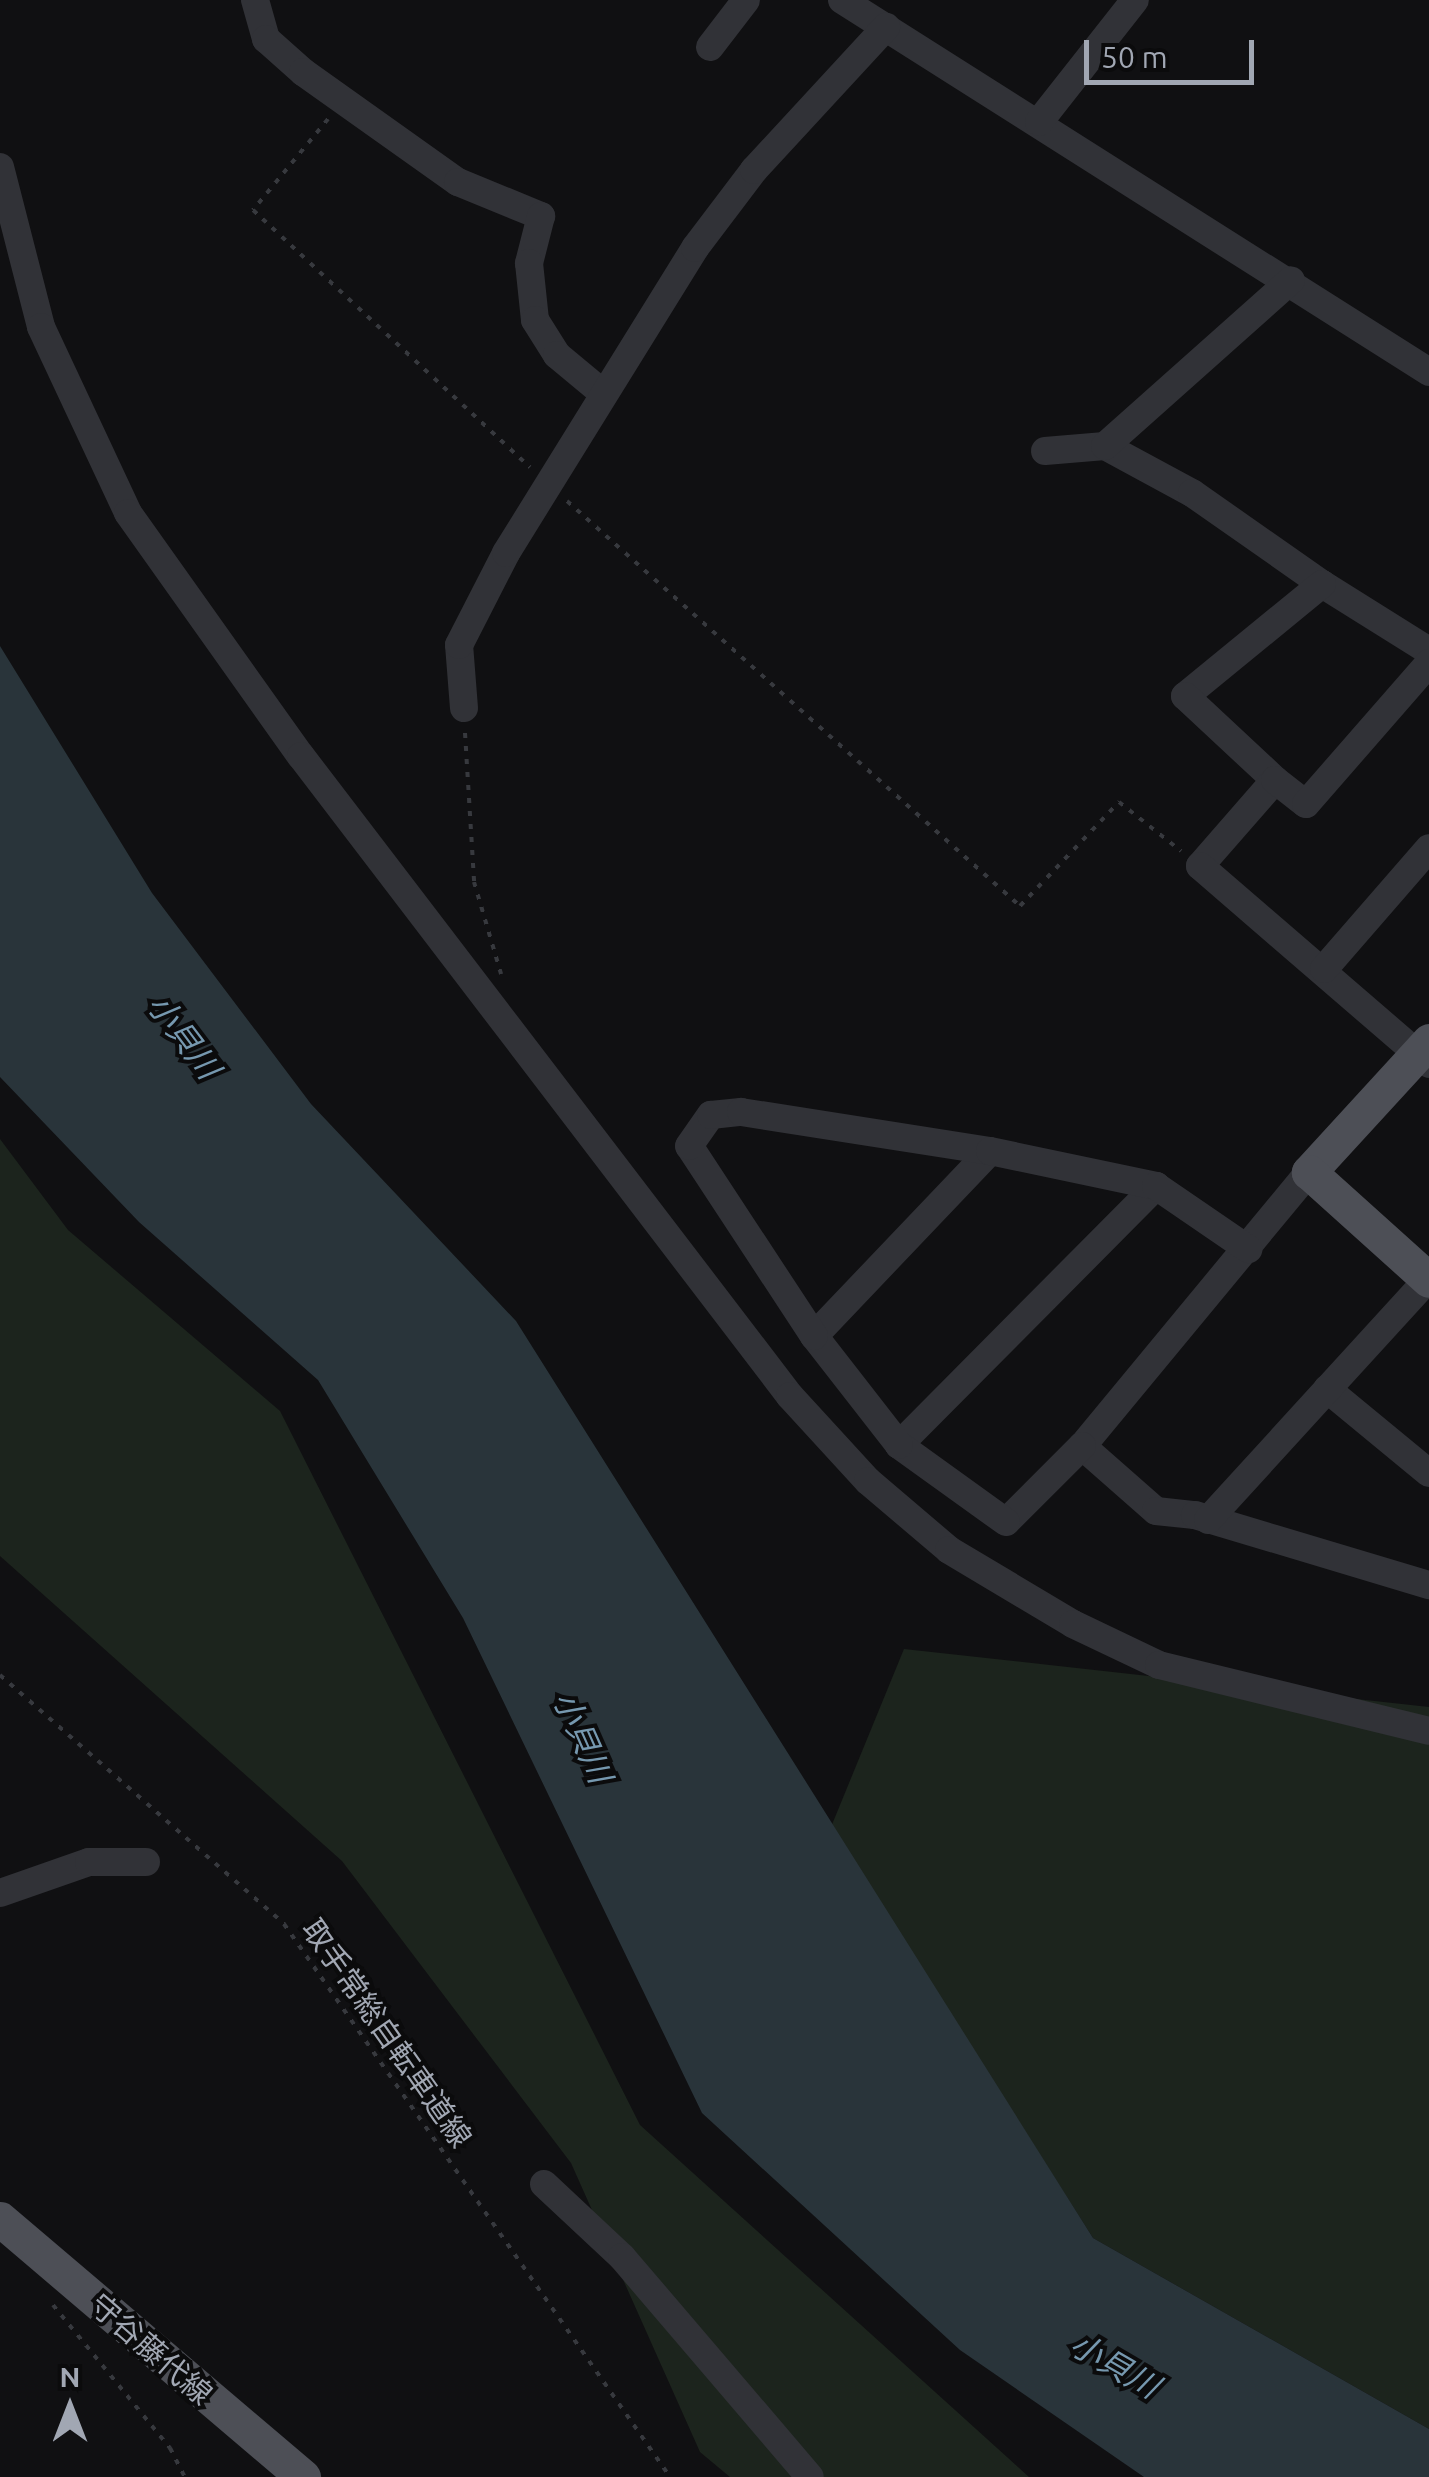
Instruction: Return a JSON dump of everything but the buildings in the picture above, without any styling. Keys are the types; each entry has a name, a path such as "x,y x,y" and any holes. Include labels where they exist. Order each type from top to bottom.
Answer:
{"main road":[{"path":"1425,1053 1309,1172 1428,1280"},
{"name":"守谷藤代線","path":"0,2219 304,2477"}],"street":[{"path":"254,0 266,39 342,102 458,182 541,216 529,264 535,320 557,355 604,394"},
{"path":"710,47 746,0"},
{"path":"842,0 1291,280 1429,372"},
{"path":"1039,122 1135,0"},
{"path":"464,708 459,645 548,484 695,248 754,170 886,27"},
{"path":"0,167 41,327 128,513 278,724 790,1396 868,1481 950,1550 1073,1624 1159,1665 1429,1730"},
{"path":"1105,446 1291,280"},
{"path":"1045,451 1105,446 1192,493 1322,584 1429,651"},
{"path":"1322,584 1184,696 1306,804 1429,663"},
{"path":"1275,780 1200,866 1425,1053"},
{"path":"1324,968 1429,848"},
{"path":"1248,1250 1156,1186 990,1151 741,1112 711,1115 688,1146 814,1336 899,1445 1006,1522 1082,1446 1248,1250 1309,1172"},
{"path":"814,1336 990,1151"},
{"path":"899,1445 1156,1186"},
{"path":"1208,1520 1428,1280"},
{"path":"1327,1389 1429,1473"},
{"path":"1082,1446 1156,1511 1208,1520 1429,1585"},
{"path":"0,1892 89,1862 146,1862"},
{"path":"544,2184 622,2258 810,2477"}],"path":[{"path":"342,102 254,210 548,484 1020,906 1120,802 1200,866"},
{"path":"464,708 474,882 502,964 500,1015"},
{"name":"取手常総自転車道線","path":"0,1674 284,1924 670,2477"},
{"path":"48,2299 170,2448 184,2477"}],"shaded area":[{"path":"0,1139 68,1230 280,1411 640,2125 1029,2477 730,2477 700,2452 571,2163 342,1861 0,1556"},
{"path":"904,1649 1429,1707 1429,2429 1093,2238 831,1827"}],"water":[{"name":"小貝川","path":"0,646 152,893 311,1104 516,1321 1093,2238 1429,2429 1429,2477 1144,2477 960,2350 702,2113 463,1618 318,1380 139,1222 0,1077"}]}
